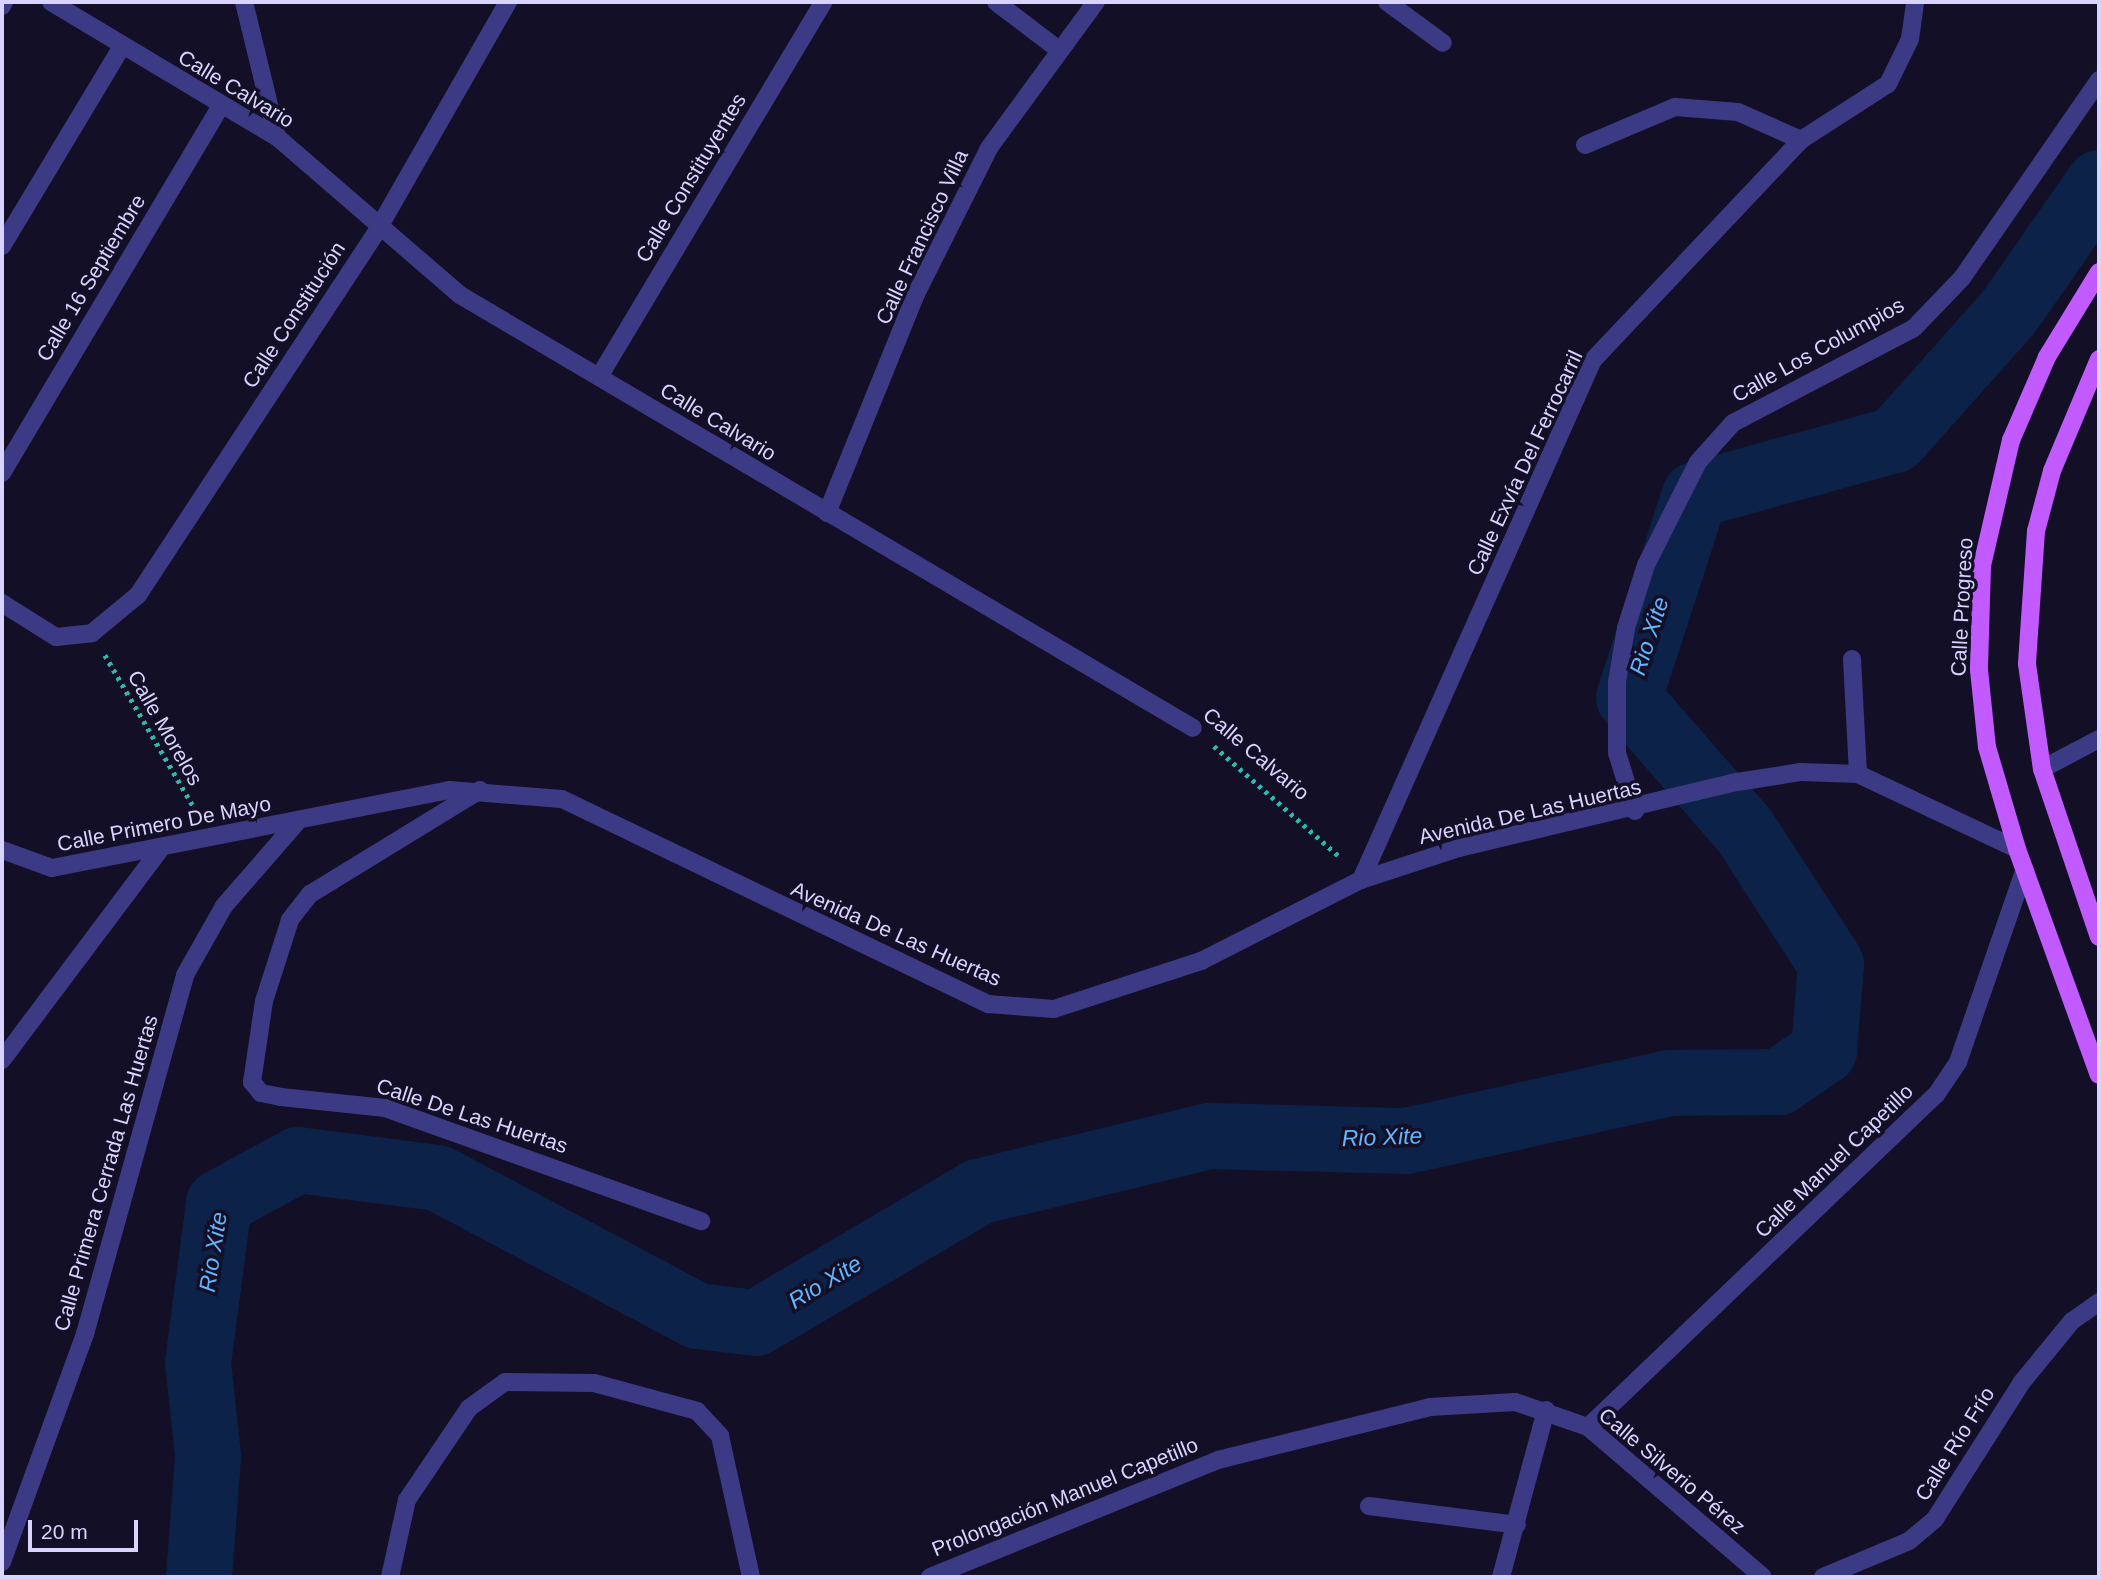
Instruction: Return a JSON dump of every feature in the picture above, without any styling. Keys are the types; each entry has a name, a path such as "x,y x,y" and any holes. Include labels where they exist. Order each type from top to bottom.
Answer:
{"main road":[{"name":"Calle Progreso","path":"2099,272 2047,357 2011,440 1982,566 1979,670 1987,747 2017,849 2099,1075"},
{"path":"2099,359 2052,471 2036,531 2028,664 2042,769 2099,937"}],"street":[{"name":"Calle Calvario","path":"51,2 220,107 277,137 378,229 460,295 1193,728"},
{"path":"244,2 277,137"},
{"name":"Calle Constitución","path":"92,633 138,595 378,229 508,2"},
{"name":"Calle Constituyentes","path":"599,377 823,2"},
{"path":"996,2 1059,50"},
{"name":"Calle Francisco Villa","path":"827,513 947,233 989,148 1096,2"},
{"path":"1387,2 1443,43"},
{"name":"Calle Exvía Del Ferrocarril","path":"1361,880 1593,360 1801,140 1888,84 1910,39 1915,2"},
{"path":"2,246 122,46"},
{"name":"Calle Los Columpios","path":"1635,811 1616,753 1617,682 1626,628 1646,565 1698,462 1733,423 1914,328 1962,278 2099,80"},
{"name":"Calle 16 Septiembre","path":"2,473 220,107"},
{"path":"1586,145 1675,107 1738,112 1801,140"},
{"path":"2,603 56,637 92,633"},
{"path":"1852,659 1857,774 2017,849"},
{"path":"2042,769 2099,739"},
{"name":"Avenida De Las Huertas","path":"296,822 483,789 562,799 988,1004 1054,1009 1107,995 1201,961 1361,880 1459,848 1801,772 1857,774"},
{"name":"Calle De Las Huertas","path":"483,789 310,894 290,920 264,1001 252,1082 261,1093 281,1097 385,1108 701,1220"},
{"name":"Calle Primero De Mayo","path":"2,850 52,868 296,822"},
{"name":"Calle Primera Cerrada Las Huertas","path":"2,1562 85,1334 185,975 224,906 296,822"},
{"path":"2,1060 162,848"},
{"name":"Calle Manuel Capetillo","path":"1588,1427 1936,1095 1958,1062 2025,869"},
{"name":"Calle Río Frío","path":"1823,1577 1909,1541 1935,1519 2022,1382 2072,1321 2099,1302"},
{"path":"390,1577 407,1500 469,1408 505,1382 530,1382 594,1383 697,1411 720,1436 751,1577"},
{"name":"Prolongación Manuel Capetillo","path":"930,1577 1218,1460 1430,1407 1515,1402 1546,1410"},
{"path":"1501,1577 1546,1410"},
{"name":"Calle Silverio Pérez","path":"1546,1410 1588,1427 1763,1577"},
{"path":"1368,1506 1517,1525"}],"path":[{"name":"Calle Morelos","path":"92,633 212,838"},
{"name":"Calle Calvario","path":"1193,728 1361,880"}],"waterway":[{"name":"Rio Xite","path":"199,1577 208,1456 198,1363 219,1203 298,1160 438,1178 698,1316 756,1323 978,1192 1210,1136 1406,1141 1669,1083 1779,1082 1824,1051 1831,964 1745,831 1629,698 1695,495 1895,440 2009,312 2099,183"}]}
